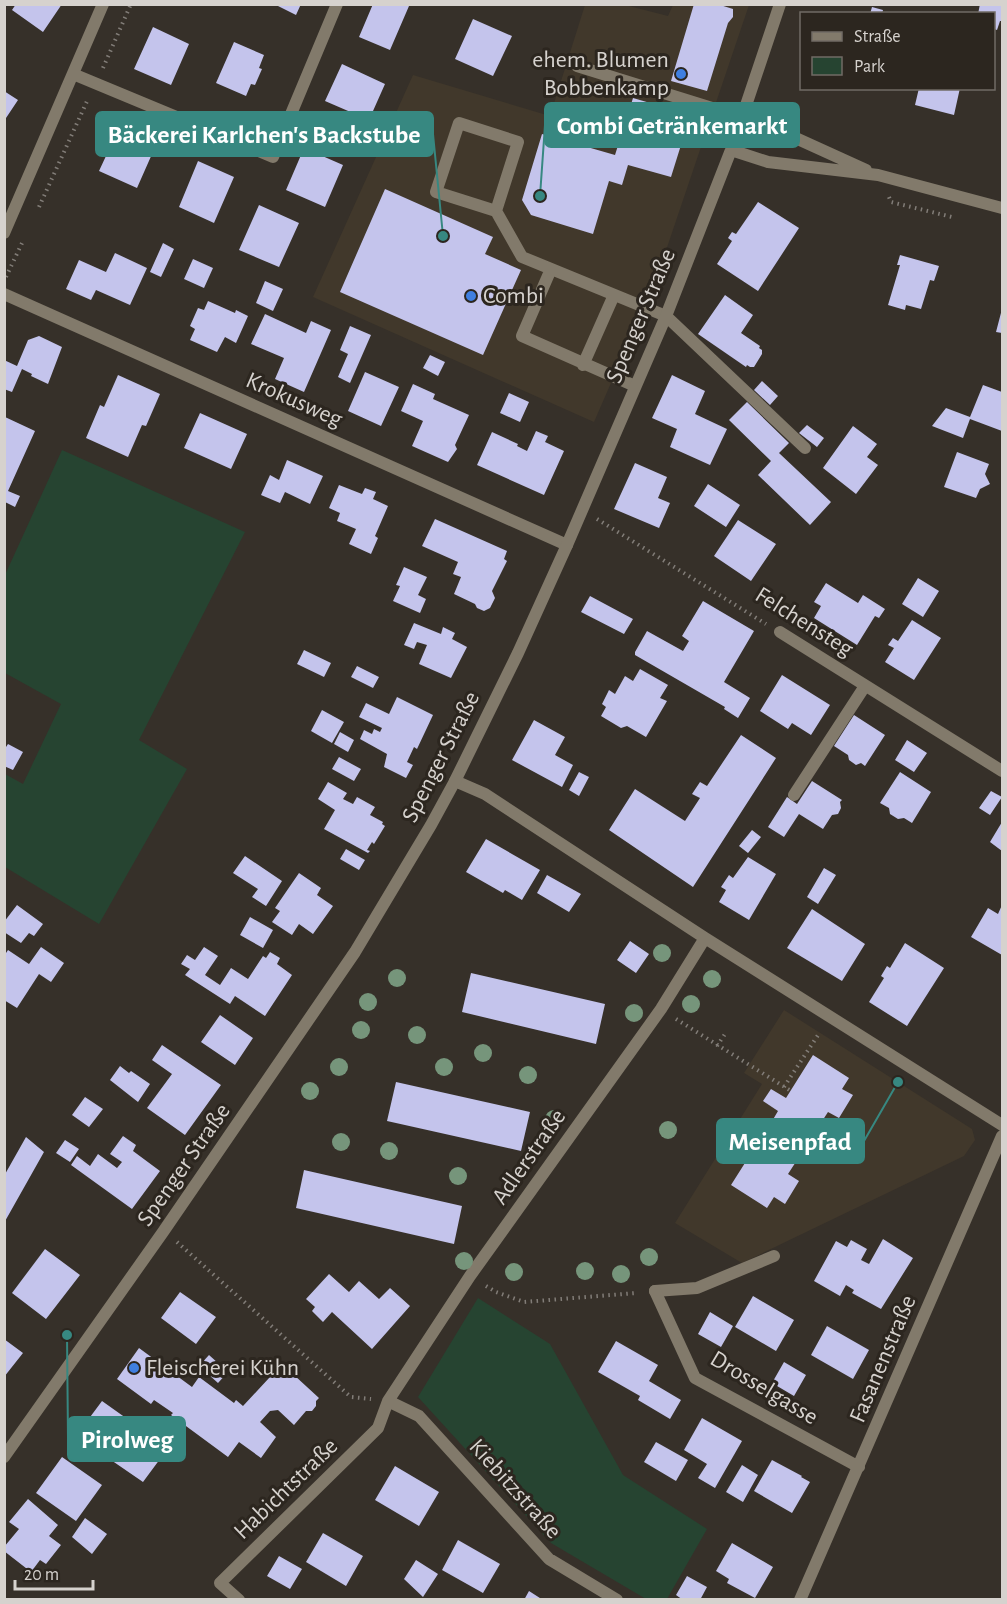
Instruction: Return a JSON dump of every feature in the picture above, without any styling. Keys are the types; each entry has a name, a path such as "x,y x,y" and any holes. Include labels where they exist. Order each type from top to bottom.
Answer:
{"street":[{"path":"4,233 103,4"},
{"path":"73,74 273,157 337,4"},
{"name":"Spenger Straße","path":"4,1456 163,1232 355,952 455,781 518,654 666,316 731,150 780,4"},
{"path":"577,66 778,130 878,175"},
{"path":"496,211 518,142 459,123 436,192 496,211 522,257 666,316 805,448"},
{"path":"731,150 768,162 878,175 1002,208"},
{"path":"551,269 522,336 635,386"},
{"name":"Krokusweg","path":"4,294 567,545"},
{"path":"583,364 614,295"},
{"name":"Felchensteg","path":"780,632 1002,771"},
{"path":"794,795 866,686"},
{"path":"455,781 485,794 705,938 1002,1125"},
{"name":"Adlerstraße","path":"388,1401 471,1276 661,1009 705,938"},
{"name":"Fasanenstraße","path":"800,1599 1002,1136"},
{"path":"655,1292 697,1288 774,1256"},
{"name":"Drosselgasse","path":"655,1292 695,1378 859,1467"},
{"name":"Habichtstraße","path":"239,1599 220,1583 378,1428 388,1401"},
{"name":"Kiebitzstraße","path":"388,1401 419,1416 549,1559 617,1599"}],"path":[{"path":"38,208 131,4"},
{"path":"4,281 24,239"},
{"name":"Felchensteg","path":"580,513 600,521 780,632"},
{"path":"661,1009 791,1091"},
{"path":"784,1087 830,1016"},
{"path":"717,1046 725,1034"},
{"path":"177,1241 351,1397 388,1401"},
{"path":"471,1276 496,1292 524,1302 655,1292"}],"shaded area":[{"path":"585,5 625,5 668,16 673,5 749,5 657,277 594,422 313,297 413,75 550,116"},
{"path":"784,1010 972,1129 975,1140 964,1156 742,1263 675,1223 762,1084 744,1073"}],"green space":[{"path":"62,450 245,532 139,740 187,769 99,924 5,867 5,774 23,784 61,704 5,673 5,575"},
{"path":"478,1298 550,1344 623,1475 707,1529 667,1599 646,1599 551,1543 418,1397"}],"building":[{"path":"16,4 62,4 43,32 12,10"},
{"path":"274,4 301,4 296,15"},
{"path":"373,4 409,6 390,50 359,37"},
{"path":"694,4 717,4 733,9 733,17 728,23 707,91 671,81"},
{"path":"980,4 1002,4 1002,21 997,30 995,29 995,12 978,12"},
{"path":"872,7 883,10 882,12 871,12"},
{"path":"473,19 512,36 493,76 455,59"},
{"path":"153,27 189,44 171,85 134,69"},
{"path":"234,42 264,55 259,68 262,69 255,85 251,84 246,96 216,83"},
{"path":"342,64 385,84 369,120 325,101"},
{"path":"919,90 960,90 954,115 915,105"},
{"path":"4,91 18,100 4,121"},
{"path":"633,98 657,105 652,122 667,127 668,123 686,129 671,177 628,165 622,185 609,181 593,234 531,215 522,200 542,134 615,155"},
{"path":"119,128 156,145 137,188 99,171"},
{"path":"304,148 343,165 325,207 286,190"},
{"path":"198,161 234,177 214,223 179,207"},
{"path":"385,189 493,237 485,254 521,270 483,355 340,292"},
{"path":"758,202 799,228 758,291 717,264 732,241 728,238 732,232 736,234"},
{"path":"259,205 299,223 279,267 239,250"},
{"path":"163,243 174,249 161,277 150,272"},
{"path":"115,253 147,268 130,305 96,290 91,300 66,289 79,260 106,272"},
{"path":"900,255 939,266 934,281 930,280 921,309 906,305 905,310 888,305 900,265 897,265"},
{"path":"193,259 213,268 204,288 184,279"},
{"path":"265,281 283,289 273,311 256,303"},
{"path":"725,295 753,315 741,333 760,346 762,350 754,367 747,365 746,367 698,334"},
{"path":"208,301 248,316 236,343 225,337 217,352 190,340 195,329 190,326 198,308 204,310"},
{"path":"1002,309 1002,333 996,332"},
{"path":"265,314 306,333 311,321 331,330 304,392 275,379 284,358 251,344"},
{"path":"350,326 371,335 350,383 338,377 348,354 340,350"},
{"path":"39,336 62,347 48,384 22,369 12,392 4,389 4,360 17,366 28,340"},
{"path":"430,355 445,362 438,376 423,368"},
{"path":"365,372 399,387 381,426 348,411"},
{"path":"118,375 160,394 146,426 142,425 128,457 86,438 100,405 104,407"},
{"path":"672,375 705,391 695,414 727,429 710,465 670,447 677,429 652,418"},
{"path":"762,381 778,396 770,405 754,390"},
{"path":"413,384 435,394 433,399 469,415 455,445 457,449 448,462 412,446 423,421 401,411"},
{"path":"983,385 1002,392 1002,431 970,419 963,438 932,426 946,408 970,417"},
{"path":"509,393 529,402 520,422 500,413"},
{"path":"747,402 789,443 779,453 831,502 810,525 758,475 771,461 729,420"},
{"path":"200,413 247,434 231,469 184,448"},
{"path":"5,417 35,431 8,491 20,496 15,507 5,502"},
{"path":"807,425 824,438 817,447 799,433"},
{"path":"853,426 877,444 867,457 878,465 856,494 823,468"},
{"path":"536,431 548,436 545,442 564,451 544,495 477,465 492,432 518,444 517,446 527,451"},
{"path":"957,452 989,464 985,474 990,484 980,489 976,498 944,487"},
{"path":"287,460 323,476 310,504 285,492 280,503 261,495 270,475 279,480"},
{"path":"635,463 667,477 658,498 670,503 659,528 614,509"},
{"path":"708,484 740,505 726,527 694,506"},
{"path":"339,485 362,494 365,488 376,492 373,499 388,506 375,536 378,538 371,554 349,544 356,529 337,521 340,513 329,508"},
{"path":"435,519 507,551 504,559 507,561 492,591 495,598 490,608 484,611 454,594 461,577 453,574 458,562 422,546"},
{"path":"738,520 776,544 751,581 714,556"},
{"path":"404,567 427,577 418,595 426,599 420,613 393,601 400,586 396,585"},
{"path":"918,578 939,591 923,617 902,604"},
{"path":"826,583 858,603 863,595 885,609 879,618 875,616 857,645 814,618 821,606 814,602"},
{"path":"590,596 633,619 624,634 581,612"},
{"path":"703,601 754,631 724,682 750,698 738,718 724,709 725,707 635,655 647,631 683,651 689,641 682,636"},
{"path":"912,620 941,638 914,680 885,662 894,648 888,645 893,638 898,641"},
{"path":"414,623 441,634 443,627 455,633 452,639 467,647 451,678 419,664 427,645 417,642 414,649 404,645"},
{"path":"304,650 331,663 324,677 297,664"},
{"path":"357,666 379,677 373,688 351,677"},
{"path":"640,669 668,685 660,698 667,701 646,737 627,726 621,728 601,716 606,707 602,704 609,690 615,694 625,676 633,681"},
{"path":"782,675 830,705 811,735 792,723 788,729 760,711"},
{"path":"397,697 433,715 417,749 414,747 407,762 413,765 406,778 384,767 387,754 360,739 364,730 372,734 374,729 380,732 382,728 359,717 366,703 389,714"},
{"path":"322,710 344,722 332,743 311,731"},
{"path":"854,715 885,735 865,766 861,763 856,765 849,760 848,755 834,746"},
{"path":"534,720 565,737 555,755 573,765 562,787 512,760"},
{"path":"340,732 354,740 348,752 334,744"},
{"path":"741,735 776,758 693,887 609,830 635,789 685,821 700,798 692,794 700,782 707,786"},
{"path":"907,740 927,753 914,772 895,760"},
{"path":"8,744 23,752 13,770 4,766 4,750"},
{"path":"339,757 361,769 354,781 332,769"},
{"path":"579,772 589,777 579,796 569,790"},
{"path":"900,772 931,792 912,823 890,814 889,808 880,803"},
{"path":"812,781 842,800 838,814 832,815 823,829 799,814 784,837 768,827 787,797 797,804"},
{"path":"328,782 347,793 343,799 353,804 357,797 375,807 370,815 383,822 385,826 374,844 372,842 367,850 370,851 368,853 324,829 335,810 318,799"},
{"path":"991,791 1002,797 990,815 979,808"},
{"path":"1002,822 1002,851 990,842"},
{"path":"752,830 761,837 748,853 739,846"},
{"path":"486,839 540,870 522,900 505,890 503,893 466,872"},
{"path":"346,849 365,860 359,870 340,859"},
{"path":"245,856 282,881 266,906 252,897 258,889 233,873"},
{"path":"748,857 776,874 749,920 719,902 726,890 721,887 729,875 733,878"},
{"path":"824,868 836,875 818,904 807,897"},
{"path":"299,873 321,888 317,895 333,906 313,934 299,924 292,935 272,922 280,911 275,908"},
{"path":"547,875 581,894 569,912 537,893"},
{"path":"17,905 43,924 34,936 29,933 21,943 4,932 4,922"},
{"path":"1002,905 1002,955 971,937 988,908 998,914"},
{"path":"812,909 865,944 842,981 787,948"},
{"path":"250,917 273,930 263,948 240,935"},
{"path":"630,941 649,954 636,973 617,960"},
{"path":"905,943 944,968 907,1026 869,1002 884,978 881,976 887,966 890,968"},
{"path":"41,947 64,963 51,982 39,974 17,1008 4,1000 4,956 8,950 29,964"},
{"path":"204,947 218,956 205,975 220,985 231,968 248,979 263,956 266,958 270,952 280,958 277,964 292,975 265,1016 235,996 230,1004 185,975 190,969 181,964 187,955 195,960"},
{"path":"471,973 605,1004 596,1044 462,1012"},
{"path":"220,1015 253,1038 235,1065 201,1042"},
{"path":"162,1045 221,1085 185,1135 147,1108 172,1074 152,1060"},
{"path":"813,1055 849,1078 842,1089 853,1095 839,1118 828,1112 815,1132 826,1139 812,1161 801,1154 788,1174 799,1181 785,1204 774,1197 767,1208 731,1185 750,1155 747,1153 764,1126 768,1128 778,1111 763,1101 771,1089 786,1098"},
{"path":"120,1066 150,1084 138,1102 110,1080"},
{"path":"396,1082 530,1112 521,1151 387,1121"},
{"path":"85,1097 103,1109 89,1127 72,1115"},
{"path":"123,1136 136,1145 133,1151 160,1171 132,1209 71,1165 77,1156 90,1166 98,1154 117,1168 122,1162 110,1154"},
{"path":"26,1137 44,1152 4,1223 4,1176"},
{"path":"65,1140 79,1149 70,1162 56,1153"},
{"path":"304,1170 462,1206 454,1244 296,1208"},
{"path":"883,1239 913,1258 881,1309 852,1293 854,1290 846,1285 840,1296 814,1281 836,1241 847,1247 851,1240 867,1249 861,1260 869,1264"},
{"path":"45,1249 80,1275 46,1319 12,1293"},
{"path":"329,1274 349,1292 359,1281 379,1299 390,1288 410,1306 372,1349 332,1312 323,1322 312,1311 315,1307 306,1299"},
{"path":"180,1292 216,1317 196,1344 161,1318"},
{"path":"753,1296 794,1320 776,1351 735,1327"},
{"path":"710,1312 733,1326 721,1347 698,1334"},
{"path":"827,1326 869,1350 853,1379 811,1355"},
{"path":"4,1339 23,1353 4,1377"},
{"path":"616,1341 658,1365 649,1381 681,1400 670,1419 638,1400 640,1396 598,1372"},
{"path":"139,1348 192,1387 199,1377 234,1403 236,1400 243,1406 282,1364 319,1398 312,1411 306,1411 294,1425 278,1410 270,1411 260,1422 276,1437 261,1458 239,1442 228,1457 171,1415 173,1413 154,1400 151,1404 117,1379"},
{"path":"209,1355 228,1372 218,1383 199,1366"},
{"path":"784,1362 806,1375 794,1396 772,1383"},
{"path":"102,1401 140,1428 132,1439 160,1459 143,1482 76,1436"},
{"path":"702,1418 742,1441 715,1488 698,1478 707,1464 684,1450"},
{"path":"656,1442 688,1460 676,1481 644,1462"},
{"path":"62,1457 102,1485 76,1521 36,1493"},
{"path":"772,1460 810,1482 792,1513 754,1491"},
{"path":"742,1465 758,1475 743,1502 726,1492"},
{"path":"395,1466 439,1492 419,1526 375,1500"},
{"path":"28,1499 58,1525 49,1536 61,1545 46,1564 40,1560 31,1572 4,1551 4,1547 19,1529 9,1522"},
{"path":"85,1518 107,1534 92,1554 72,1537"},
{"path":"323,1533 363,1556 346,1586 306,1562"},
{"path":"458,1540 500,1564 483,1593 442,1570"},
{"path":"732,1543 773,1567 755,1598 727,1583 729,1579 716,1571"},
{"path":"279,1556 302,1569 290,1589 267,1576"},
{"path":"416,1560 438,1574 423,1597 404,1579"},
{"path":"687,1576 707,1587 700,1600 683,1600 676,1595"},
{"path":"529,1591 543,1600 524,1600"}],"place":[{"name":"ehem. Blumen Bobbenkamp","path":"681,74"},
{"name":"Combi Getränkemarkt","path":"540,196"},
{"name":"Bäckerei Karlchen's Backstube","path":"443,236"},
{"name":"Combi","path":"471,296"},
{"name":"Meisenpfad","path":"898,1082"},
{"name":"Pirolweg","path":"67,1335"},
{"name":"Fleischerei Kühn","path":"134,1368"}]}
